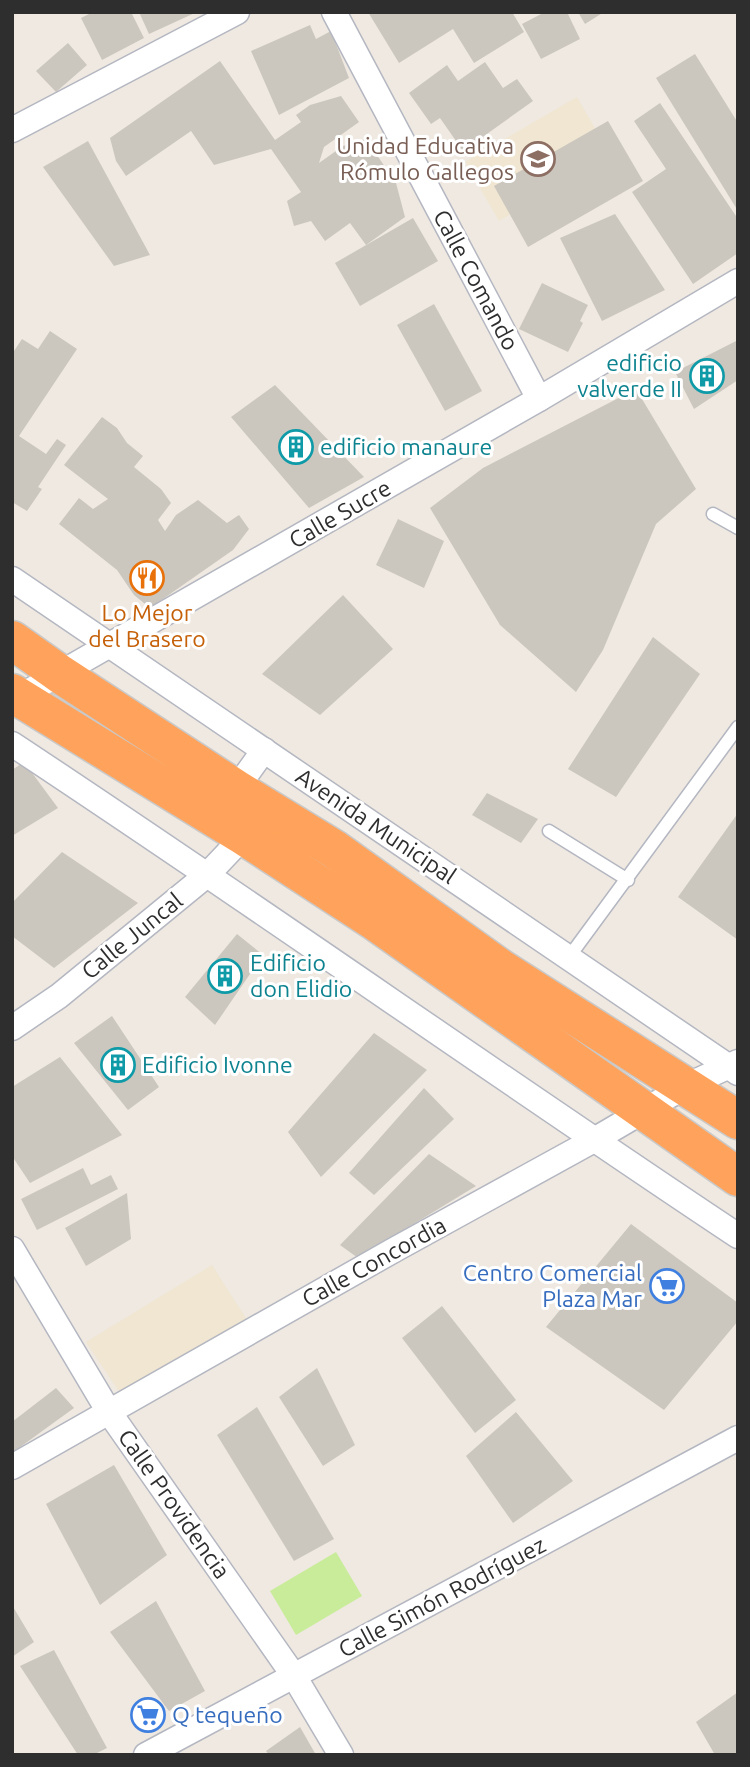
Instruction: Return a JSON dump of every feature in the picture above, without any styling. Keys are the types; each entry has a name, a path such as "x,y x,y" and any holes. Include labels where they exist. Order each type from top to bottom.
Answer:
{"highway":[{"name":"Avenida Municipal","path":"12,639 60,674 236,789 334,849 500,968 738,1120"},
{"path":"14,697 244,836 373,920 738,1177"}],"street":[{"path":"12,130 237,12"},
{"name":"Calle Comando","path":"334,12 539,399"},
{"name":"Calle Sucre","path":"14,697 60,674 539,399 738,281"},
{"name":"Avenida Municipal","path":"12,579 735,1067"},
{"path":"12,744 208,874 738,1236"},
{"path":"236,789 264,750"},
{"name":"Calle Juncal","path":"12,1028 59,996 208,874 244,836"},
{"name":"Calle Concordia","path":"12,1467 686,1086 735,1067"},
{"name":"Calle Providencia","path":"12,1249 109,1412 294,1676 341,1755"},
{"name":"Calle Simón Rodríguez","path":"146,1755 738,1438"}],"lane":[{"path":"713,514 738,528"},
{"path":"569,957 738,727"},
{"path":"549,831 628,880"}],"shaded area":[{"name":"Unidad Educativa Rómulo Gallegos","path":"577,97 611,156 499,221 465,162"},
{"path":"212,1265 247,1320 120,1393 86,1342"}],"green space":[{"path":"336,1552 362,1596 296,1635 270,1591"}],"building":[{"path":"93,12 131,12 144,38 102,60 81,18"},
{"path":"139,12 197,12 149,34"},
{"path":"368,12 512,12 524,32 474,63 453,29 399,63"},
{"path":"545,12 567,12 580,39 541,59 522,24"},
{"path":"578,12 604,12 585,24"},
{"path":"310,25 316,39 331,31 349,78 279,115 251,51"},
{"path":"68,43 87,65 56,92 36,71"},
{"path":"695,54 738,123 738,211 656,78"},
{"path":"220,61 275,140 301,122 296,115 310,105 341,96 359,122 324,147 319,163 343,146 366,139 396,183 405,217 366,245 350,223 325,241 311,221 294,226 287,201 301,192 271,149 214,165 191,131 126,176 116,161 110,138"},
{"path":"485,62 503,88 517,79 533,101 463,151 440,118 431,124 409,93 447,65 458,81"},
{"path":"660,103 738,219 738,253 693,284 632,192 666,169 634,121"},
{"path":"608,121 643,181 528,247 494,186"},
{"path":"88,141 150,255 114,266 43,167"},
{"path":"615,214 665,290 602,321 560,238"},
{"path":"413,218 438,261 360,306 335,263"},
{"path":"542,283 588,305 580,321 583,323 568,352 519,329"},
{"path":"434,304 482,391 445,411 397,325"},
{"path":"50,331 77,349 19,436 46,454 57,439 66,445 38,487 42,489 27,511 12,502 12,354 22,339 38,349"},
{"name":"edificio valverde II","path":"738,340 738,380 694,409 675,372"},
{"name":"edificio manaure","path":"275,385 364,477 309,508 231,417"},
{"path":"636,389 696,489 656,524 603,650 576,692 500,625 430,508 483,468"},
{"path":"102,417 117,428 127,443 143,456 134,467 161,489 171,503 158,520 165,531 176,515 198,500 227,523 239,515 249,529 233,550 150,608 134,595 117,570 59,524 79,498 93,509 108,499 64,465"},
{"path":"398,519 444,541 424,588 376,565"},
{"path":"343,595 393,649 320,715 262,674"},
{"path":"653,637 700,674 616,797 568,769"},
{"path":"24,762 58,808 12,836 12,770"},
{"path":"487,793 538,819 521,843 472,815"},
{"path":"738,813 738,940 678,897"},
{"path":"62,852 138,903 54,968 12,936 12,903"},
{"name":"Edificio don Elidio","path":"237,934 263,955 215,1025 185,997"},
{"name":"Edificio Ivonne","path":"112,1016 159,1087 128,1110 74,1043"},
{"path":"374,1033 427,1070 321,1177 288,1132"},
{"path":"60,1057 122,1135 30,1183 12,1156 12,1087"},
{"path":"424,1088 454,1119 374,1195 349,1173"},
{"path":"429,1154 476,1186 358,1258 340,1245"},
{"path":"83,1168 91,1185 111,1175 118,1189 37,1230 21,1199"},
{"path":"127,1193 131,1239 86,1266 65,1228"},
{"path":"631,1224 738,1303 738,1321 664,1410 546,1327"},
{"path":"442,1306 516,1400 475,1433 402,1338"},
{"path":"317,1368 355,1445 323,1466 279,1397"},
{"path":"56,1388 74,1408 12,1453 12,1422"},
{"path":"257,1407 334,1539 294,1561 217,1435"},
{"path":"516,1412 573,1481 513,1523 466,1456"},
{"path":"114,1465 167,1555 100,1605 46,1504"},
{"path":"156,1601 205,1691 169,1711 110,1632"},
{"path":"12,1605 34,1642 12,1657"},
{"path":"54,1650 107,1748 93,1755 78,1755 20,1666"},
{"path":"738,1692 738,1755 715,1755 696,1722"},
{"path":"300,1727 316,1755 269,1755 266,1751"}],"place":[{"name":"Unidad Educativa Rómulo Gallegos","path":"538,159"},
{"name":"edificio valverde II","path":"707,376"},
{"name":"edificio manaure","path":"296,447"},
{"name":"Lo Mejor del Brasero","path":"147,578"},
{"name":"Edificio don Elidio","path":"225,976"},
{"name":"Edificio Ivonne","path":"118,1065"},
{"name":"Centro Comercial Plaza Mar","path":"667,1286"},
{"name":"Q tequeño","path":"148,1715"}]}
